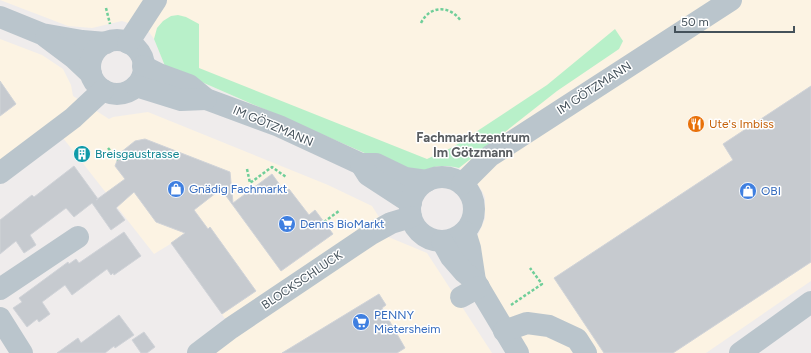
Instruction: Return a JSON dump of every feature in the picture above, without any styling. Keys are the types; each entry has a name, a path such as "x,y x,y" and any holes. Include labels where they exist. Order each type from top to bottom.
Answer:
{"street":[{"path":"128,43 156,0"},
{"name":"IM GÖTZMANN","path":"140,76 181,100 206,99 278,126 361,164 376,164 405,178 427,181 445,177 454,179 462,184 490,156 731,0"},
{"path":"0,17 42,34 82,41 108,33"},
{"path":"42,34 74,58 97,82 111,93 128,91 140,76 139,52 128,43 121,40 113,40 108,33"},
{"path":"0,173 73,118 97,82 91,59 94,52 108,33"},
{"name":"IM GÖTZMANN","path":"361,164 368,175 411,210 416,227 423,234 432,239 442,241"},
{"path":"411,210 414,194 420,186 427,181"},
{"path":"462,184 471,194 475,207 474,216 465,232 458,237 442,241 451,257 464,272 471,288 509,345 527,323 549,326 577,339 586,353"},
{"name":"BLOCKSCHLUCK","path":"198,353 237,324 371,234 392,223 411,210"},
{"path":"465,232 470,248 471,288"},
{"path":"0,289 78,236"},
{"path":"740,353 811,302"},
{"path":"0,318 22,353"}],"path":[{"path":"106,8 108,33"},
{"path":"420,23 430,12 439,8 449,10 461,21"},
{"path":"108,148 118,160"},
{"path":"247,169 250,183 272,167 286,176"},
{"path":"324,222 340,211"},
{"path":"508,307 542,284 530,268"}],"shaded area":[{"path":"0,0 811,0 811,281 706,353 530,353 517,337 476,262 474,244 485,219 485,197 474,179 459,168 447,165 429,168 415,175 165,66 154,39 149,32 141,27 122,21 92,28 68,26"},
{"path":"0,39 42,55 63,69 71,85 73,96 109,119 113,117 148,112 328,185 372,206 379,217 386,236 427,253 492,353 216,353 228,323 172,243 154,254 56,129 0,168"}],"green space":[{"path":"178,15 186,17 199,24 199,68 427,159 453,147 547,85 615,29 623,41 619,49 557,91 459,168 442,166 415,175 165,66 154,39 157,28 163,21 171,16"}],"building":[{"path":"0,81 16,104 0,116"},
{"name":"OBI","path":"811,86 811,262 673,353 604,353 554,278 733,160 723,144"},
{"path":"145,139 230,172 233,203 272,174 285,192 289,189 309,215 315,210 333,234 281,271 221,189 194,210 208,229 210,227 256,291 222,314 171,243 185,233 156,222 134,192 116,208 125,220 111,230 92,203 74,217 66,208 30,235 36,245 24,253 16,241 0,254 0,220 32,195 34,197 74,166 98,199 125,179 115,166 120,153 135,141"},
{"path":"124,232 141,256 114,275 113,273 111,275 107,269 72,295 65,285 42,302 50,314 39,322 37,319 27,327 13,308 22,302 19,298 68,262 69,264 76,259 79,263"},
{"name":"PENNY Mietersheim","path":"379,294 386,305 382,308 405,348 397,353 282,353"},
{"path":"119,315 134,335 115,348 114,346 105,353 57,353 78,338 81,343"},
{"path":"144,332 155,347 147,353 141,353 132,340"}],"place":[{"name":"Ute's Imbiss","path":"696,124"},
{"name":"Breisgaustrasse","path":"82,154"},
{"name":"Gnädig Fachmarkt","path":"176,189"},
{"name":"OBI","path":"748,191"},
{"name":"Denns BioMarkt","path":"287,224"},
{"name":"PENNY Mietersheim","path":"361,322"}],"district":[{"name":"Fachmarktzentrum Im Götzmann","path":"473,144"}]}
